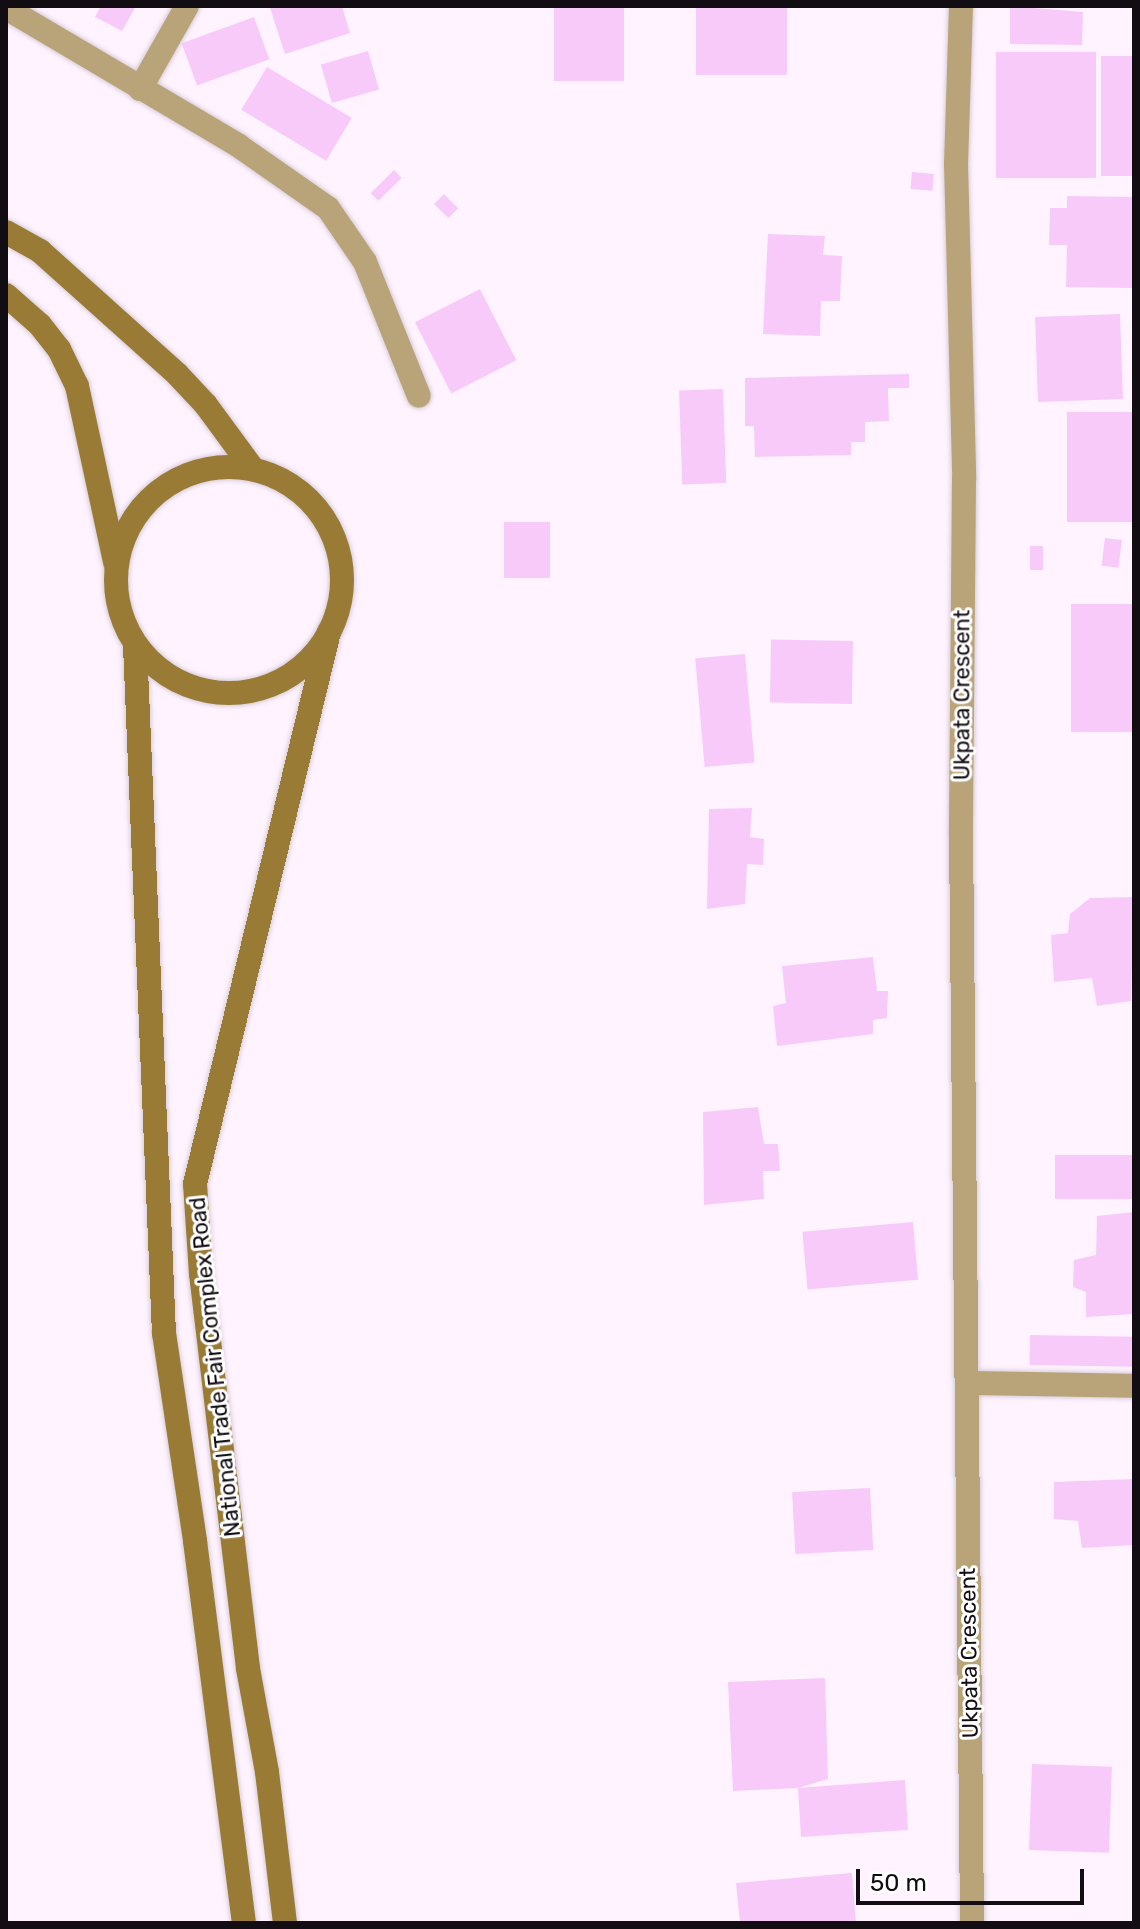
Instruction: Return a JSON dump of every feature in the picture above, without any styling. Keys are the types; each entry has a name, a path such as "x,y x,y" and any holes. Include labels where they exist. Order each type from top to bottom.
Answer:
{"main road":[{"path":"6,232 40,251 177,374 206,405 253,469"},
{"path":"6,295 40,325 59,349 77,386 116,565 115,593 122,621 135,645 155,667 180,682 207,691 236,693 265,687 291,674 313,655 329,632 340,604 342,574 331,532 306,496 281,478 253,469 222,466 191,472 163,487 132,522 116,565"},
{"name":"National Trade Fair Complex Road","path":"285,1923 267,1772 246,1652 201,1274 195,1184 329,632"},
{"name":"National Trade Fair Complex Road","path":"135,645 164,1333 195,1541 244,1923"}],"street":[{"path":"140,89 187,6"},
{"name":"Ukpata Crescent","path":"961,6 956,163 964,479 961,834 970,1383 967,1493 972,1923"},
{"path":"6,8 239,146 328,208 365,262 419,396"},
{"path":"970,1383 1134,1386"}],"building":[{"path":"101,6 136,6 122,31 95,17"},
{"path":"342,6 350,33 285,54 270,8"},
{"path":"554,6 624,6 624,81 554,81"},
{"path":"696,6 787,6 787,75 696,75"},
{"path":"1010,6 1083,12 1082,45 1010,44"},
{"path":"254,17 269,59 197,86 182,43"},
{"path":"368,51 379,89 332,103 321,65"},
{"path":"996,52 1096,52 1096,178 996,178"},
{"path":"1101,56 1134,56 1134,176 1101,176"},
{"path":"267,67 352,118 326,161 241,110"},
{"path":"394,170 402,178 378,201 371,193"},
{"path":"912,172 934,174 932,191 911,189"},
{"path":"444,194 458,208 448,218 434,204"},
{"path":"1067,196 1134,197 1134,288 1066,287 1067,245 1049,245 1050,208 1067,208"},
{"path":"768,234 825,236 823,255 842,256 840,301 821,301 820,336 763,334"},
{"path":"480,289 516,360 451,393 415,322"},
{"path":"1120,314 1123,399 1038,402 1035,317"},
{"path":"909,374 909,388 888,388 889,421 865,422 865,442 851,442 851,455 755,457 754,426 745,426 745,378"},
{"path":"723,389 726,483 682,484 679,391"},
{"path":"1067,412 1134,412 1134,522 1067,522"},
{"path":"504,522 550,522 550,578 504,578"},
{"path":"1105,538 1122,540 1118,568 1102,566"},
{"path":"1030,546 1043,546 1043,570 1030,570"},
{"path":"1071,604 1134,604 1134,732 1071,732"},
{"path":"771,640 853,641 852,704 770,703"},
{"path":"745,654 754,763 705,767 695,658"},
{"path":"752,808 750,837 764,839 763,865 747,864 745,904 707,909 709,809"},
{"path":"1134,897 1131,1001 1097,1006 1092,978 1054,982 1051,935 1068,933 1070,914 1090,898"},
{"path":"873,957 877,991 888,991 887,1018 873,1020 873,1034 777,1046 773,1006 786,1003 782,966"},
{"path":"758,1107 764,1144 778,1144 780,1171 763,1171 764,1199 704,1205 703,1112"},
{"path":"1055,1155 1134,1155 1134,1199 1055,1199"},
{"path":"1134,1212 1134,1314 1086,1317 1086,1292 1073,1287 1074,1260 1096,1255 1097,1216"},
{"path":"913,1222 918,1280 807,1289 802,1232"},
{"path":"1030,1335 1134,1337 1133,1367 1029,1365"},
{"path":"1134,1479 1134,1545 1082,1548 1078,1521 1054,1519 1054,1482"},
{"path":"870,1488 873,1550 795,1554 792,1492"},
{"path":"825,1678 828,1779 798,1788 733,1791 728,1682"},
{"path":"1032,1764 1112,1767 1109,1853 1029,1850"},
{"path":"905,1780 908,1830 801,1837 798,1788"},
{"path":"852,1873 856,1923 740,1923 736,1883"}]}
